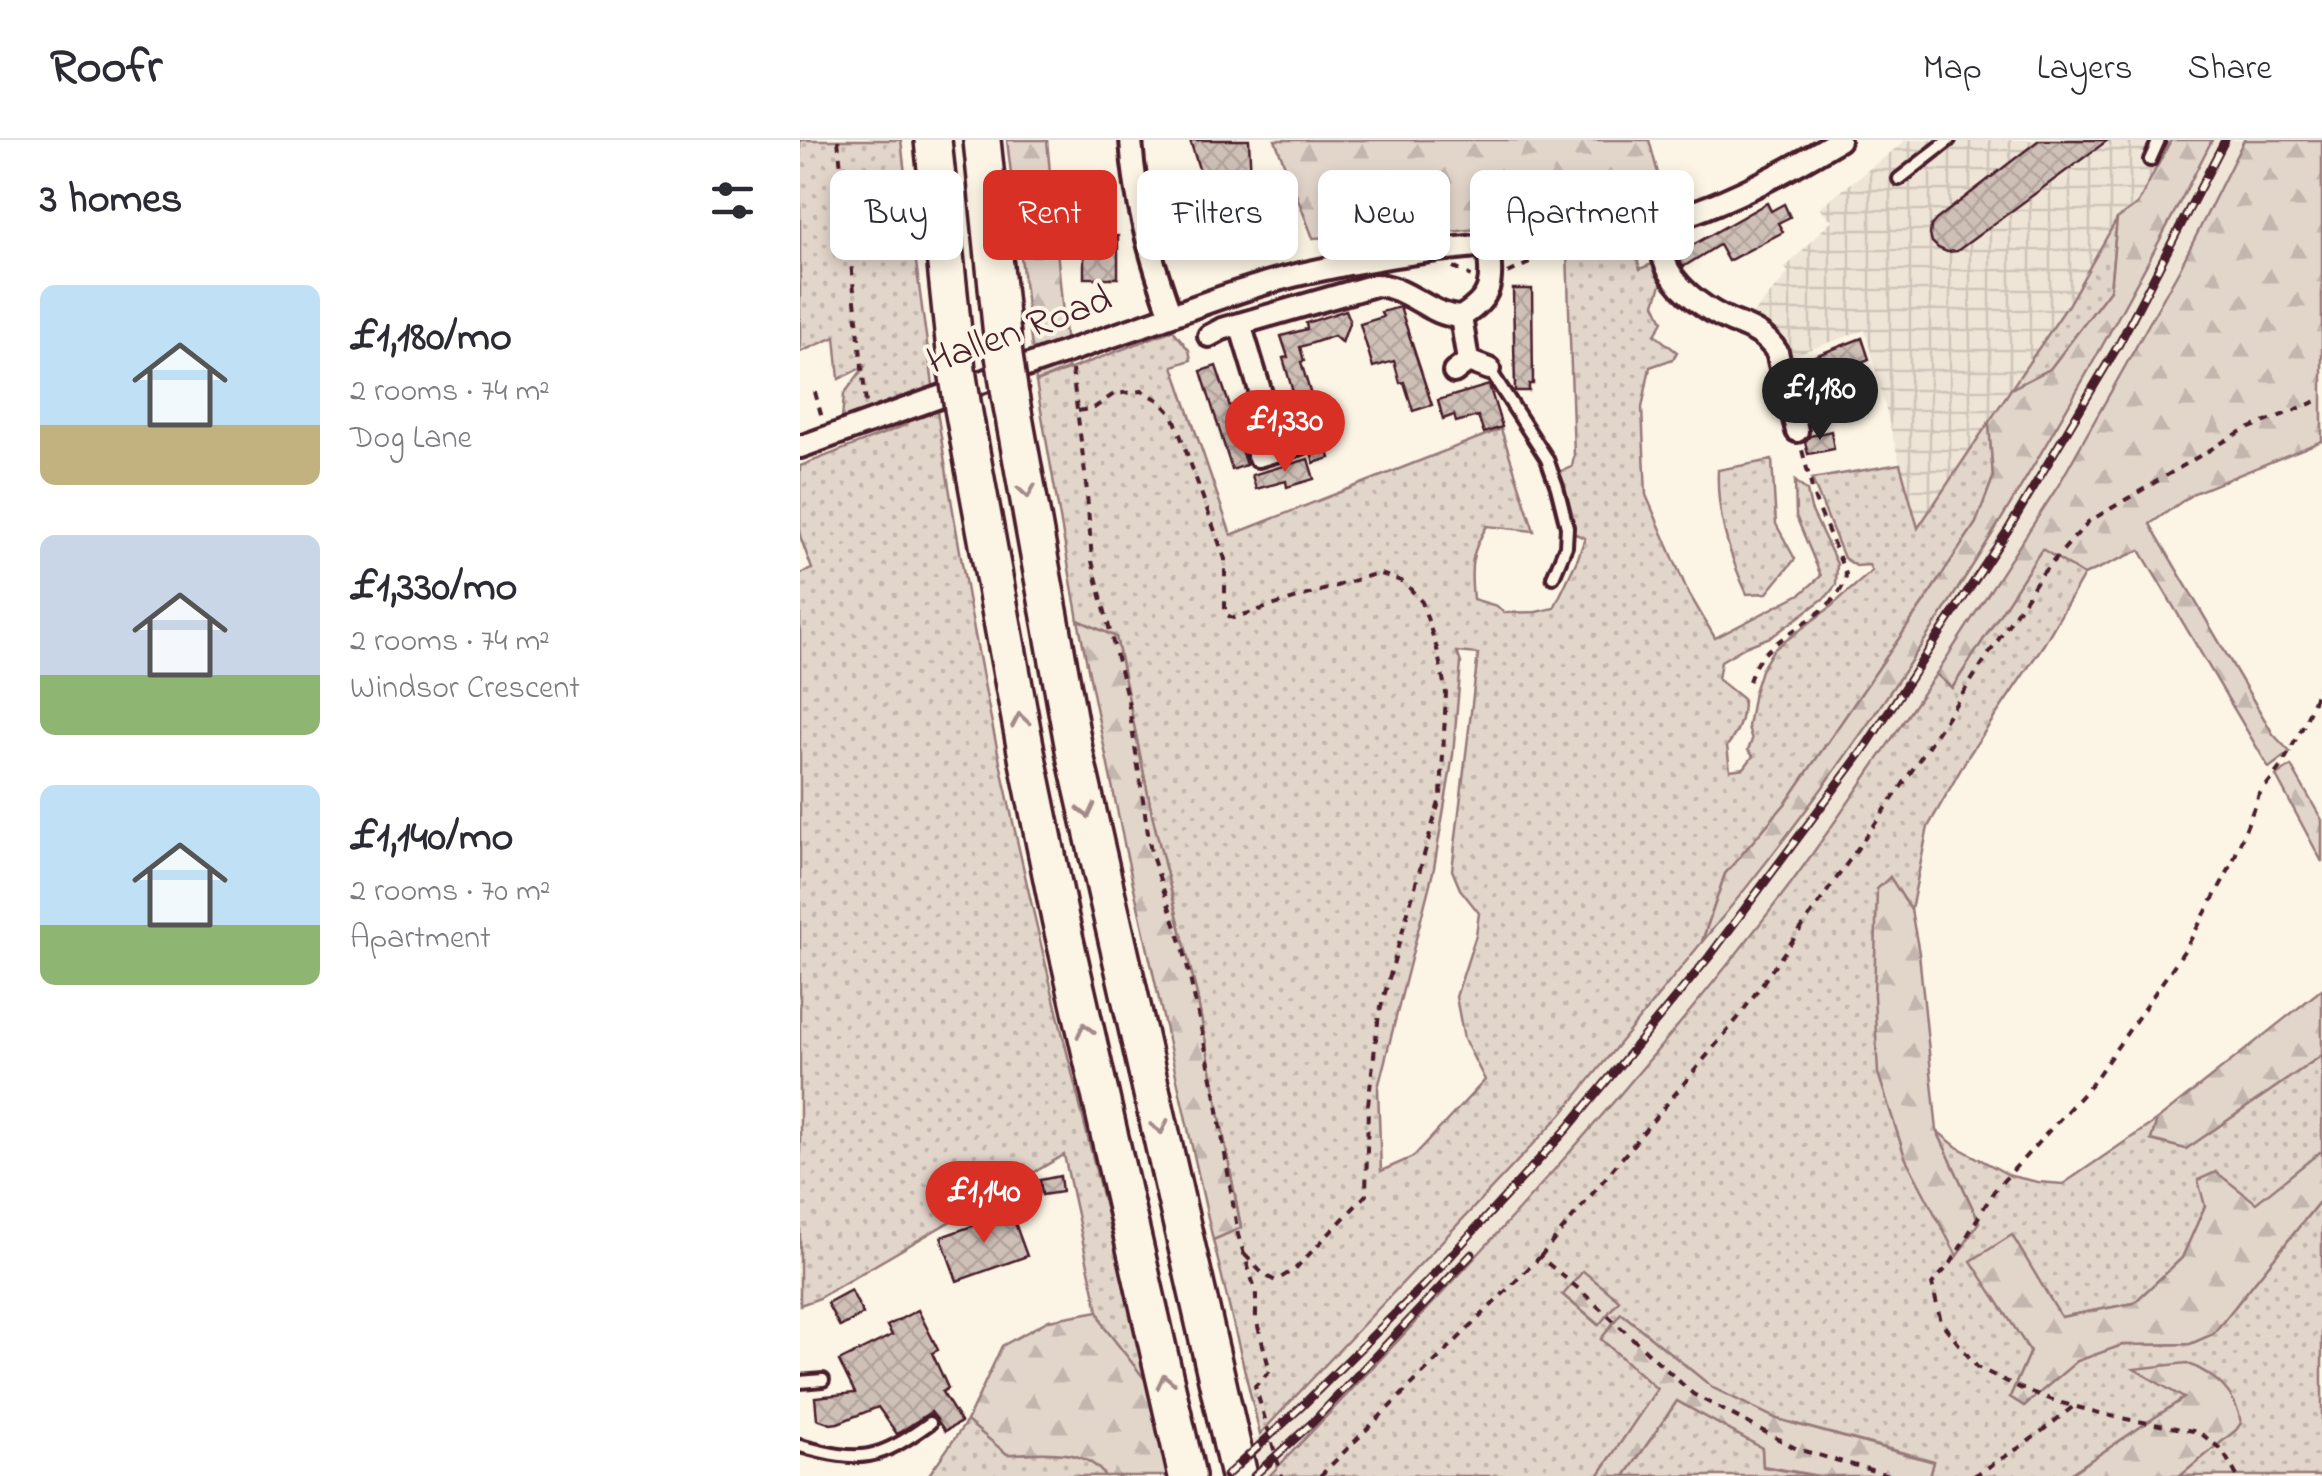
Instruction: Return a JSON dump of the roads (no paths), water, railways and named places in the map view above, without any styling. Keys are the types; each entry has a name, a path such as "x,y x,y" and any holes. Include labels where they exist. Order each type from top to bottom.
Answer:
{"highway":[{"path":"933,140 963,408 1028,762 1186,1476"},
{"path":"982,140 1004,356 1075,755 1239,1476"}],"street":[{"path":"1131,140 1140,218 1171,316"},
{"name":"Hallen Road","path":"1694,212 1757,186 1839,140"},
{"name":"Hallen Road","path":"800,447 1260,285 1347,264 1470,247"},
{"path":"1210,336 1375,286 1398,288 1440,314 1460,317 1486,297 1488,260"},
{"path":"1665,260 1679,283 1714,313 1762,334 1770,342 1797,431"},
{"path":"1460,317 1461,367 1489,369"},
{"path":"1240,324 1268,453 1301,443"}],"lane":[{"path":"1899,178 1949,140"},
{"path":"2150,160 2159,140"},
{"path":"1489,369 1546,459 1557,487 1567,527 1566,546 1553,577"},
{"path":"800,1382 823,1380"},
{"path":"800,1446 852,1458 868,1456 902,1443 930,1424"}],"railway":[{"path":"1226,1476 1424,1285 1568,1128 1709,957 1864,749 2008,530 2119,344 2225,140"},
{"path":"1254,1476 1313,1422 1472,1254"}]}
